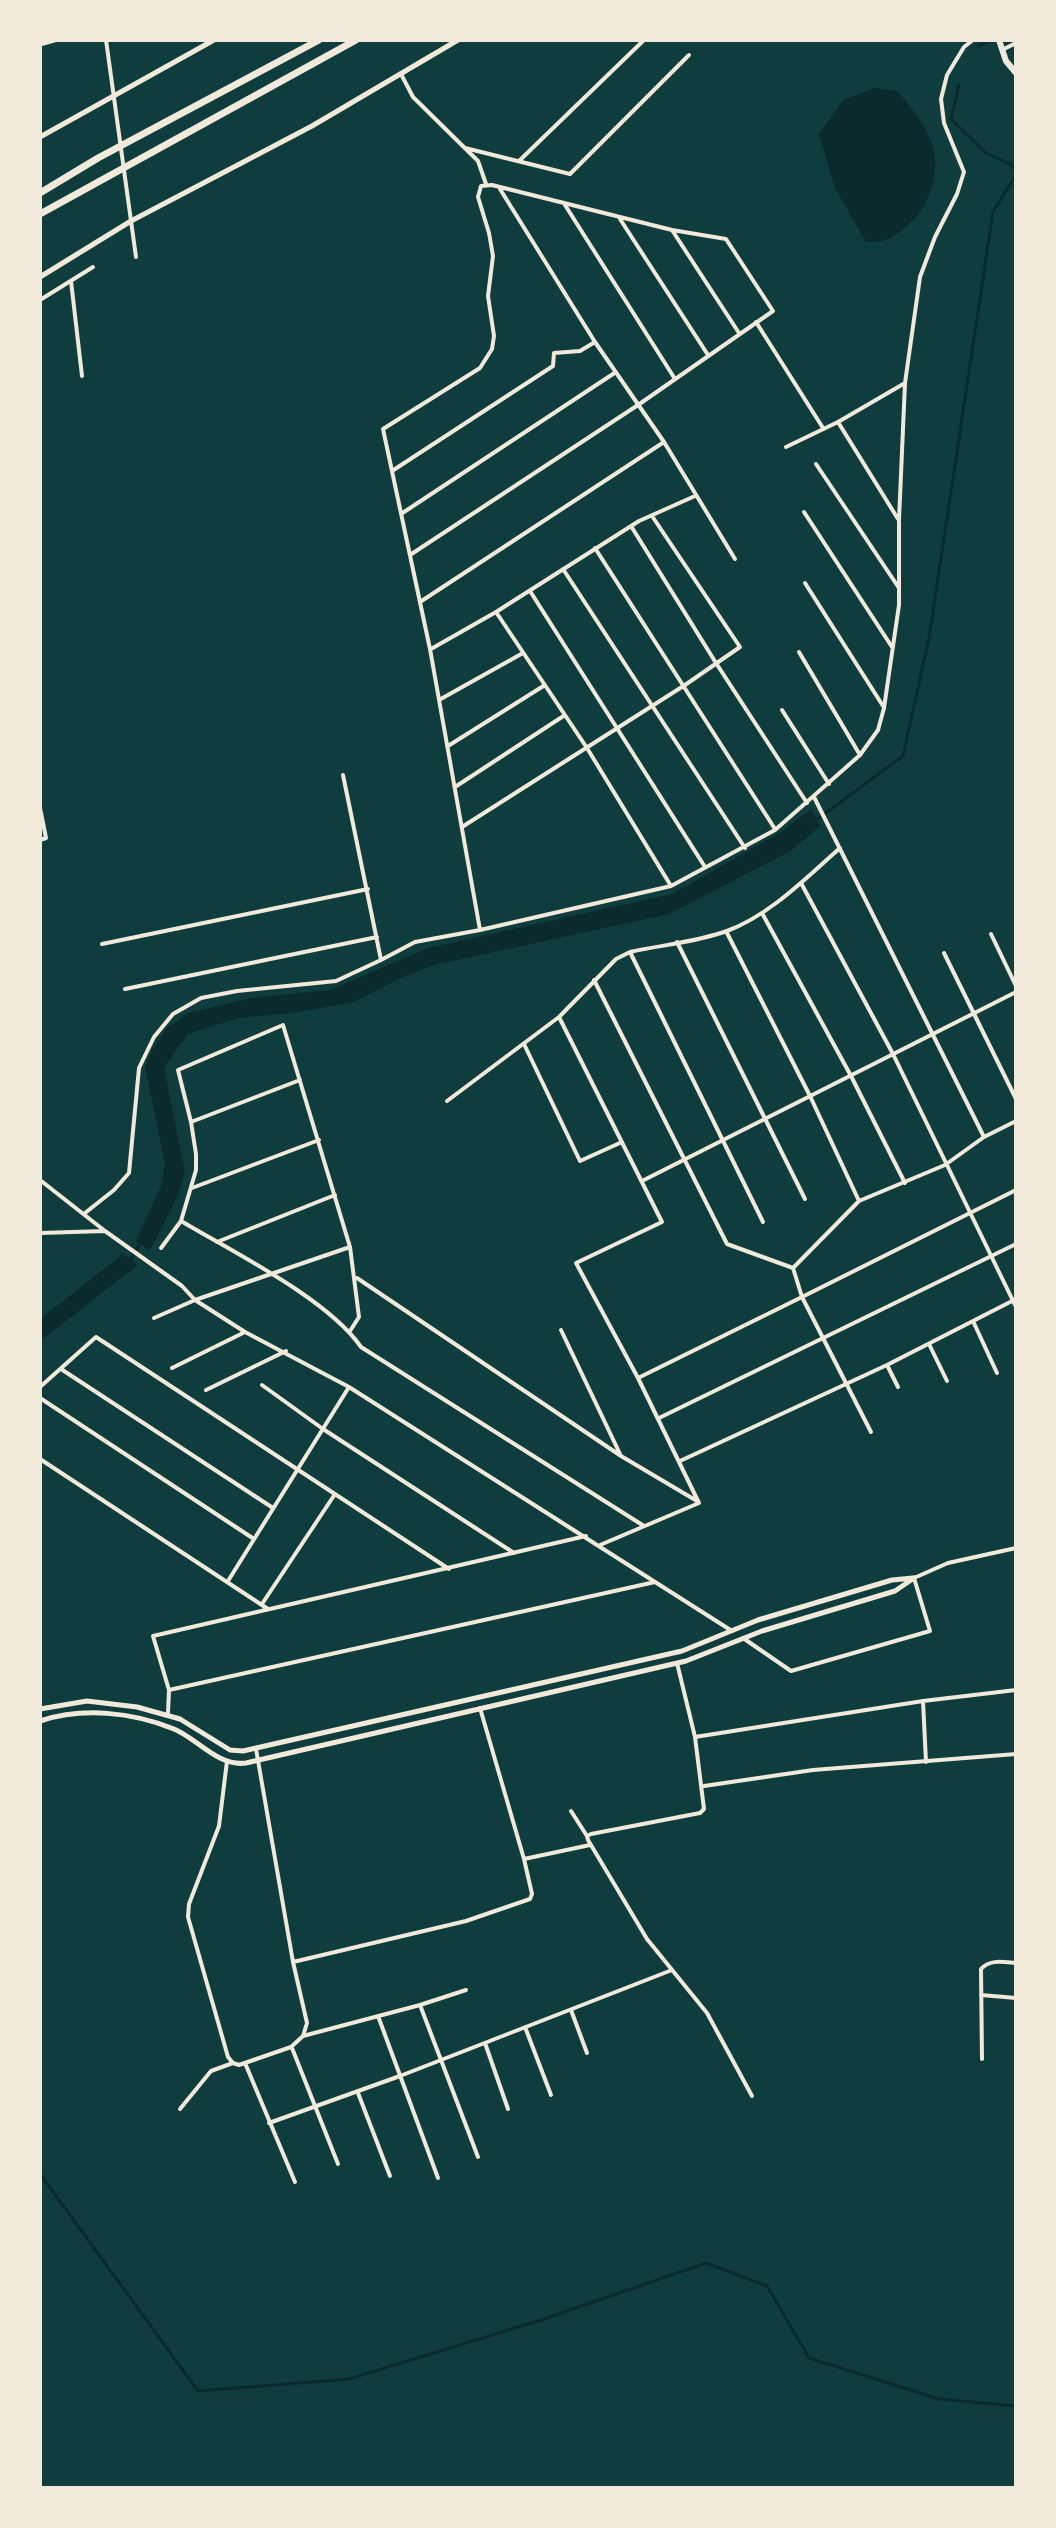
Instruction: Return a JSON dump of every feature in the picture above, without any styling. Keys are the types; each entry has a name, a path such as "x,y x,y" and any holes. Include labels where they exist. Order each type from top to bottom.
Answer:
{"highway":[{"path":"40,193 319,40"},
{"path":"40,214 356,40"}],"main road":[{"path":"999,40 1006,61 1016,73"}],"street":[{"path":"40,44 54,40"},
{"path":"106,40 136,257"},
{"path":"40,137 214,40"},
{"path":"40,277 131,221 312,126 458,40"},
{"path":"519,161 644,40"},
{"path":"85,1213 114,1190 129,1173 139,1068 154,1037 173,1014 201,998 237,991 336,981 415,942 671,886 775,830 860,755 878,730 893,648 899,589 905,383 920,277 964,172 944,123 941,99 947,75 964,47 973,40"},
{"path":"1002,50 1016,43"},
{"path":"465,148 570,174 689,55"},
{"path":"401,74 413,97 478,161 486,185"},
{"path":"410,555 638,405 773,311 726,239 672,230 498,187 481,186 478,197 492,249 488,296 494,336 492,349 480,368 383,429 430,649 480,930"},
{"path":"498,187 595,342 664,442 735,559"},
{"path":"564,203 675,379"},
{"path":"618,217 708,355"},
{"path":"672,230 739,333"},
{"path":"40,300 93,267"},
{"path":"71,281 82,376"},
{"path":"756,322 823,428"},
{"path":"392,471 553,366 554,353 580,351 595,342"},
{"path":"401,514 616,372"},
{"path":"786,447 838,422 905,383"},
{"path":"838,422 899,520"},
{"path":"420,602 664,442"},
{"path":"816,464 899,589"},
{"path":"430,649 496,612 631,526 695,496"},
{"path":"804,512 893,648"},
{"path":"462,827 740,647 652,516"},
{"path":"631,526 807,803"},
{"path":"595,548 775,830"},
{"path":"563,569 745,848"},
{"path":"805,583 884,708"},
{"path":"530,591 705,867"},
{"path":"496,612 587,748 671,886"},
{"path":"799,652 860,755"},
{"path":"439,700 523,653"},
{"path":"447,747 545,685"},
{"path":"782,710 829,784"},
{"path":"455,787 565,715"},
{"path":"343,775 381,960"},
{"path":"814,797 984,1137"},
{"path":"40,808 46,838 40,840"},
{"path":"447,1101 559,1017 616,959 630,952 726,931 762,913 840,848"},
{"path":"801,883 893,1054 1016,1307"},
{"path":"102,944 368,889"},
{"path":"762,913 905,1183"},
{"path":"726,931 810,1096 859,1201"},
{"path":"991,934 1016,986"},
{"path":"125,989 377,937"},
{"path":"677,942 805,1199"},
{"path":"630,952 763,1222"},
{"path":"944,953 1016,1099"},
{"path":"594,980 727,1244 793,1268"},
{"path":"642,1181 1016,992"},
{"path":"559,1017 662,1222 576,1263 638,1378 699,1503"},
{"path":"161,1248 181,1221 192,1188 196,1154 178,1070 283,1025 350,1247 359,1317 350,1331"},
{"path":"524,1044 580,1161 622,1142"},
{"path":"191,1122 300,1080"},
{"path":"793,1268 859,1201 945,1165 984,1137 1016,1121"},
{"path":"192,1188 319,1140"},
{"path":"40,1180 182,1286 195,1300 245,1332 349,1387 732,1631"},
{"path":"638,1378 1016,1190"},
{"path":"217,1242 335,1195"},
{"path":"181,1221 313,1302 350,1331 361,1347 644,1526"},
{"path":"40,1233 105,1231"},
{"path":"659,1419 1016,1244"},
{"path":"154,1318 195,1300 350,1247"},
{"path":"793,1268 802,1297 871,1432"},
{"path":"355,1277 621,1456 699,1503"},
{"path":"680,1461 887,1365 1014,1300"},
{"path":"973,1321 997,1373"},
{"path":"561,1330 621,1456"},
{"path":"172,1368 245,1332"},
{"path":"40,1387 96,1337 449,1569"},
{"path":"929,1344 947,1381"},
{"path":"206,1390 286,1351"},
{"path":"887,1365 898,1387"},
{"path":"61,1369 273,1508"},
{"path":"262,1385 323,1429 514,1553"},
{"path":"228,1581 349,1387"},
{"path":"40,1398 254,1539"},
{"path":"40,1459 268,1609"},
{"path":"262,1604 335,1494"},
{"path":"600,1545 699,1503"},
{"path":"168,1713 169,1690 153,1636 586,1536"},
{"path":"40,1721 88,1713 134,1718 175,1729 227,1761 240,1763 677,1663 743,1638 895,1591 914,1578 948,1563 1016,1548"},
{"path":"40,1709 87,1701 121,1703 180,1719 232,1751 256,1748 682,1651 773,1615 892,1580 914,1578"},
{"path":"743,1638 791,1671 930,1631 914,1578"},
{"path":"169,1690 656,1582"},
{"path":"587,1836 700,1813 706,1804 695,1737 677,1663"},
{"path":"695,1737 923,1701 1016,1690"},
{"path":"923,1701 926,1762"},
{"path":"293,1962 466,1921 525,1902 532,1894 480,1708"},
{"path":"256,1748 293,1962 307,2023 303,2036"},
{"path":"703,1786 813,1770 1016,1754"},
{"path":"227,1761 219,1826 189,1904 188,1917 228,2057 233,2063 239,2065 291,2047 303,2036 466,1990"},
{"path":"571,1811 637,1925 707,2013 752,2096"},
{"path":"524,1859 590,1845"},
{"path":"982,2059 981,1969 986,1963 1016,1963"},
{"path":"269,2123 358,2092 672,1970"},
{"path":"981,1995 1016,1998"},
{"path":"420,2005 478,2157"},
{"path":"571,2010 587,2053"},
{"path":"378,2016 438,2178"},
{"path":"525,2027 551,2095"},
{"path":"485,2043 508,2109"},
{"path":"291,2047 338,2164"},
{"path":"180,2109 211,2071 233,2063"},
{"path":"245,2063 295,2182"},
{"path":"358,2092 390,2176"}],"water":[{"path":"875,88 897,91 907,103 930,137 935,163 930,192 917,216 891,238 866,242 835,188 819,134 843,100"},
{"path":"811,809 820,826 791,851 669,914 434,965 354,1002 293,1013 239,1018 187,1035 164,1068 185,1173 178,1195 153,1245 149,1250 136,1241 161,1186 165,1164 145,1067 166,1029 188,1013 251,998 330,990 428,948 672,894 783,831"},
{"path":"123,1254 138,1265 40,1341 40,1319"}],"waterway":[{"path":"978,46 992,40"},
{"path":"959,85 951,119 986,153 1012,165 1016,172"},
{"path":"816,820 903,756 929,638 993,212 1016,175"},
{"path":"129,1262 141,1242"},
{"path":"40,2174 198,2391 349,2379 541,2320 706,2263 767,2286 809,2358 939,2399 1016,2406"}]}
